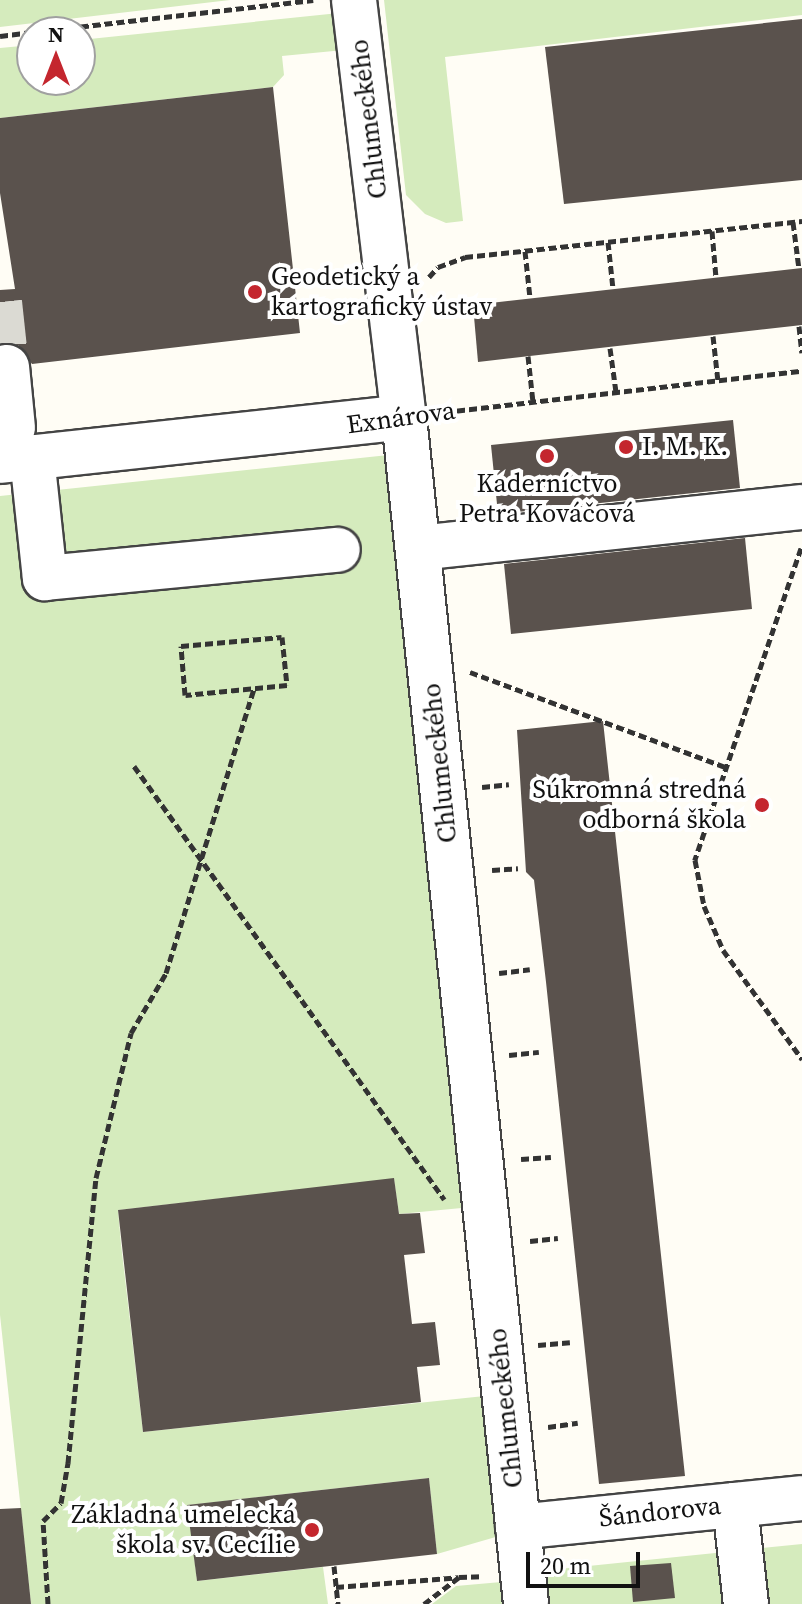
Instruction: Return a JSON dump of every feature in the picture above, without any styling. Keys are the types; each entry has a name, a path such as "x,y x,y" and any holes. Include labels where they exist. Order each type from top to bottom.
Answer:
{"street":[{"name":"Chlumeckého","path":"354,0 404,417 524,1588"},
{"path":"7,367 15,449 45,578 338,550"},
{"name":"Exnárova","path":"15,449 404,417"},
{"path":"418,548 802,507"},
{"name":"Šándorova","path":"518,1527 802,1498"},
{"path":"735,1505 746,1604"}],"path":[{"path":"96,25 318,0"},
{"path":"418,289 438,267 465,257 802,221"},
{"path":"793,222 799,269"},
{"path":"712,231 716,278"},
{"path":"608,242 613,289"},
{"path":"525,251 530,298"},
{"path":"799,326 802,353"},
{"path":"713,336 718,381"},
{"path":"610,348 616,392"},
{"path":"528,356 533,402"},
{"name":"Exnárova","path":"404,417 802,371"},
{"path":"802,546 695,860 704,906 723,950 802,1059"},
{"path":"282,637 287,685 254,688 185,695 181,646 282,637"},
{"path":"454,666 725,767"},
{"path":"48,1604 43,1521 61,1503 68,1463 96,1178 131,1033 166,973 198,858 254,688"},
{"path":"134,766 440,1200"},
{"path":"492,1057 539,1052"},
{"path":"504,1161 551,1157"},
{"path":"513,1242 558,1238"},
{"path":"525,1346 570,1342"},
{"path":"535,1429 578,1423"},
{"path":"334,1566 338,1604"},
{"path":"424,1604 459,1577"},
{"path":"336,1587 459,1577 524,1588"}],"green space":[{"path":"0,0 230,0 94,16 16,16 16,25 0,27"},
{"path":"384,0 802,0 802,15 445,57 463,221 446,223 425,214 406,195"},
{"path":"339,13 344,50 282,56 284,75 273,87 0,118 0,48 16,46 16,96 96,96 96,38"},
{"path":"398,454 472,1207 399,1214 394,1179 118,1210 121,1244 143,1432 494,1395 506,1534 437,1554 429,1478 188,1505 197,1581 323,1567 328,1604 31,1604 0,1315 0,496"},
{"path":"802,1544 802,1604 534,1604 530,1572"},
{"path":"512,1581 515,1604 432,1604 456,1586"}],"building":[{"path":"802,19 802,180 564,204 545,47"},
{"path":"273,87 300,333 32,364 18,345 0,344 0,290 15,289 0,193 0,118"},
{"path":"802,268 802,325 478,362 473,305"},
{"path":"733,420 740,488 498,514 491,445"},
{"path":"745,538 752,609 511,634 504,564"},
{"path":"603,721 685,1476 599,1484 534,880 526,872 517,730"},
{"path":"394,1178 399,1214 420,1213 425,1253 404,1255 412,1324 435,1322 440,1365 417,1367 421,1402 143,1432 118,1210"},
{"name":"Základná umelecká škola sv. Cecílie","path":"429,1478 437,1554 197,1581 187,1505"},
{"path":"21,1508 31,1604 0,1604 0,1509"},
{"path":"671,1563 675,1598 633,1602 630,1566"}],"tunnel":[{"path":"0,302 7,367"}],"place":[{"name":"Geodetický a kartografický ústav","path":"255,292"},
{"name":"I. M. K.","path":"626,447"},
{"name":"Kaderníctvo Petra Kováčová","path":"547,456"},
{"name":"Súkromná stredná odborná škola","path":"762,805"},
{"name":"Základná umelecká škola sv. Cecílie","path":"312,1530"}]}
